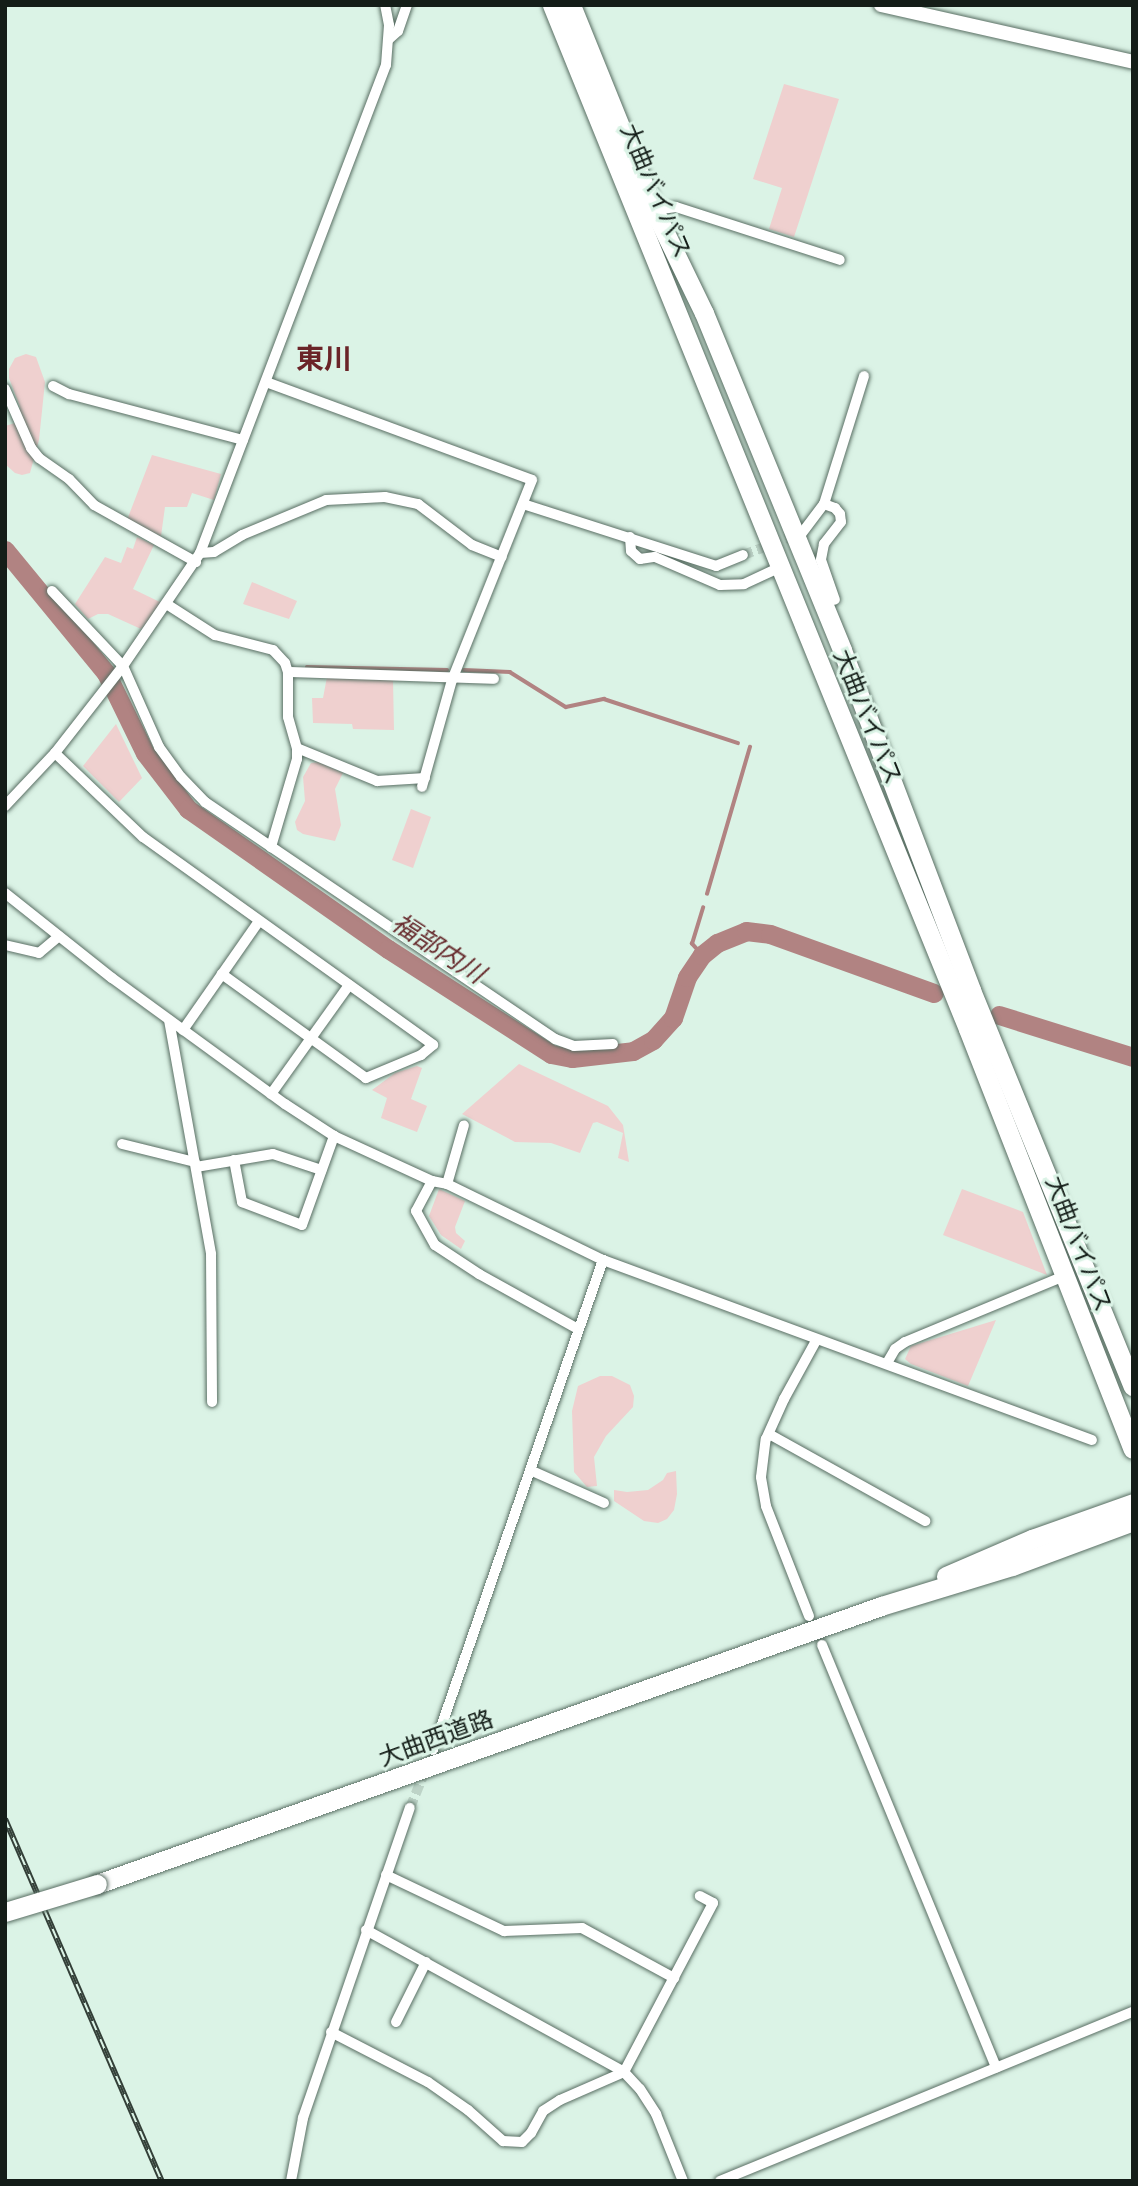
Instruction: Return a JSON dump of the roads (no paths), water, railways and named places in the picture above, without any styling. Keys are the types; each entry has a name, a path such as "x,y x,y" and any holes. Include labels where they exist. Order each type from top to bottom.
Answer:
{"highway":[{"name":"大曲バイパス","path":"552,5 1133,1449"},
{"name":"大曲バイパス","path":"571,5 654,210 704,313 821,598 971,990 1131,1379"},
{"path":"881,1606 1032,1539 1133,1503"},
{"path":"881,1606 1012,1566 1133,1521"},
{"name":"大曲西道路","path":"5,1912 97,1884 881,1606"}],"street":[{"path":"5,806 55,753 168,605 198,557 386,65 389,39 385,5"},
{"path":"389,39 397,31 407,5"},
{"path":"881,5 925,10 1133,62"},
{"path":"654,210 676,207 840,260"},
{"path":"802,533 824,504 864,376"},
{"path":"266,382 532,480 454,677 423,782 377,781 297,748"},
{"path":"54,386 69,394 243,440"},
{"path":"5,389 31,448 39,458 69,480 94,505 198,557 326,500 385,497 418,504 472,545 502,557"},
{"path":"523,504 716,566 743,555"},
{"path":"821,598 835,600 821,560 824,544 841,522 840,514 835,508 824,504"},
{"path":"630,537 631,551 640,559 655,557 720,585 744,584 780,567"},
{"path":"52,590 120,669 150,730 181,777 205,802 555,1039 574,1046 613,1044"},
{"path":"168,605 215,635 274,650 288,672 288,717 297,748 297,759 271,847"},
{"path":"288,672 494,679"},
{"path":"55,753 143,837 433,1045 421,1055 366,1078 222,974"},
{"path":"5,892 169,1020 334,1136 432,1181 447,1184 603,1260 1092,1440"},
{"path":"183,1030 259,921"},
{"path":"5,945 39,953 60,936"},
{"path":"271,1094 349,985"},
{"path":"169,1020 212,1264 212,1402"},
{"path":"447,1184 464,1125"},
{"path":"234,1160 242,1202 302,1225 334,1136"},
{"path":"122,1144 195,1165 273,1154 321,1170"},
{"path":"432,1181 416,1211 435,1245 479,1274 578,1329"},
{"path":"433,1750 603,1260"},
{"path":"887,1363 895,1349 905,1342 1064,1276"},
{"path":"809,1616 766,1506 761,1477 769,1434 817,1339"},
{"path":"769,1434 925,1521"},
{"path":"530,1470 604,1503"},
{"path":"822,1644 996,2068"},
{"path":"290,2181 303,2118 410,1808"},
{"path":"386,1875 504,1931 582,1928 674,1978"},
{"path":"331,2032 428,2082 468,2109 498,2138 508,2143 526,2139 540,2114 560,2099 624,2072 712,1903 700,1896"},
{"path":"366,1930 624,2072 640,2089 656,2114 683,2181"},
{"path":"396,2022 426,1962"},
{"path":"720,2181 1133,2012"}],"waterway":[{"name":"福部内川","path":"5,550 106,673 145,753 188,809 388,949 551,1054 572,1058 633,1051 653,1040 673,1018 687,977 702,955 717,943 746,931 770,934 934,993"},
{"path":"307,667 447,670"},
{"path":"464,670 510,672 566,707 604,699 738,743"},
{"path":"707,894 750,747"},
{"path":"702,955 692,944 703,908"},
{"name":"福部内川","path":"999,1015 1133,1057"}],"tunnel":[{"path":"743,555 800,534"},
{"path":"410,1808 427,1766"}],"railway":[{"path":"5,1819 162,2181"}],"district":[{"name":"東川","path":"324,359"}]}
